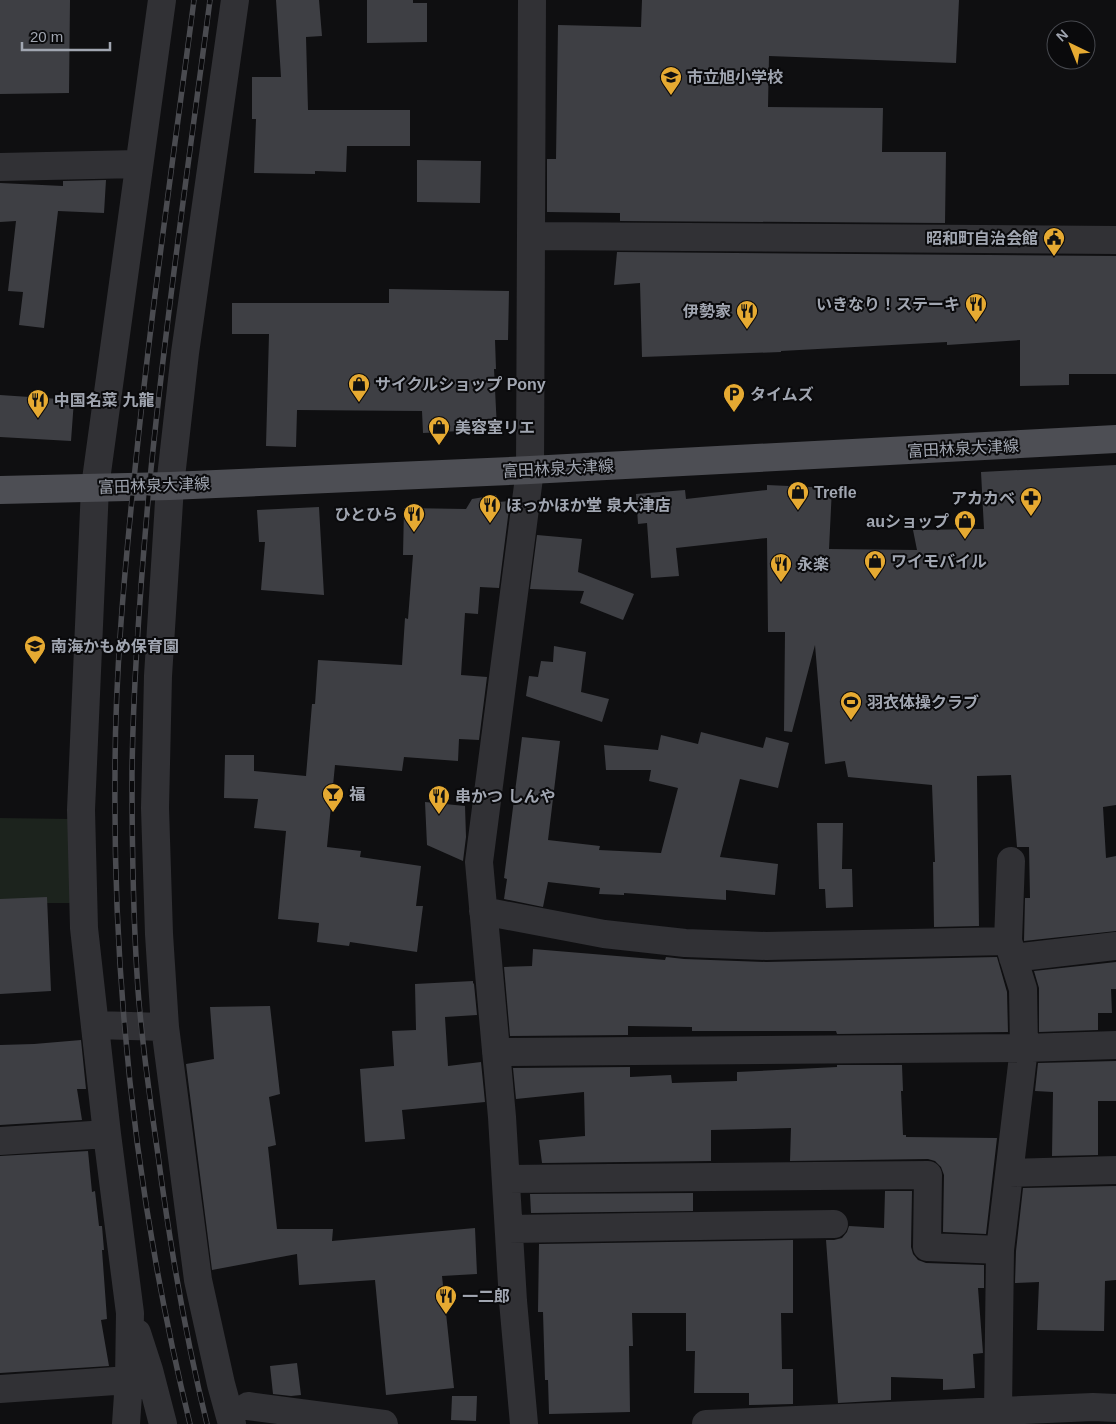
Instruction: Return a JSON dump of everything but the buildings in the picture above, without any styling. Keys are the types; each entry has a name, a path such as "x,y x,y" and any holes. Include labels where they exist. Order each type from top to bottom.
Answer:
{"main road":[{"name":"富田林泉大津線","path":"0,490 170,486 530,470 1116,440"}],"street":[{"path":"126,1424 130,1313 107,1134 84,928 81,810 95,487 162,0"},
{"path":"235,0 185,353 170,486 158,676 156,808 159,934 165,1027 198,1280 221,1384 240,1415 384,1424"},
{"path":"524,1424 513,1300 496,1052 479,862 530,470 532,0"},
{"path":"0,167 139,164"},
{"path":"531,236 1116,240"},
{"path":"998,1411 1000,1250 1024,1048 1023,989 1010,950 1011,861"},
{"path":"483,911 604,934 685,942 766,946 1010,950 1116,946"},
{"path":"95,1025 165,1027"},
{"path":"496,1052 1024,1048 1116,1045"},
{"path":"0,1141 107,1134"},
{"path":"1010,1172 1116,1170"},
{"path":"506,1179 928,1175 927,1247 1000,1250"},
{"path":"509,1229 834,1224"},
{"path":"130,1313 149,1370 162,1424"},
{"path":"0,1388 129,1380"},
{"path":"706,1424 998,1411 1101,1413"}],"shaded area":[{"path":"0,818 71,819 74,903 0,903"}],"railway":[{"path":"190,1424 156,1264 132,1101 124,1020 119,938 115,774 121,626 140,419 194,0"},
{"path":"207,1424 185,1324 173,1256 144,1052 135,936 132,774 138,626 156,419 210,0"}],"place":[{"name":"市立旭小学校","path":"671,96"},
{"name":"昭和町自治会館","path":"1054,257"},
{"name":"いきなり！ステーキ","path":"976,323"},
{"name":"伊勢家","path":"747,330"},
{"name":"サイクルショップ Pony","path":"359,403"},
{"name":"タイムズ","path":"734,413"},
{"name":"中国名菜 九龍","path":"38,419"},
{"name":"美容室リエ","path":"439,446"},
{"name":"Trefle","path":"798,511"},
{"name":"アカカベ","path":"1031,517"},
{"name":"ほっかほか堂 泉大津店","path":"490,524"},
{"name":"ひとひら","path":"414,533"},
{"name":"auショップ","path":"965,540"},
{"name":"ワイモバイル","path":"875,580"},
{"name":"永楽","path":"781,583"},
{"name":"南海かもめ保育園","path":"35,665"},
{"name":"羽衣体操クラブ","path":"851,721"},
{"name":"福","path":"333,813"},
{"name":"串かつ しんや","path":"439,815"},
{"name":"一二郎","path":"446,1315"}]}
